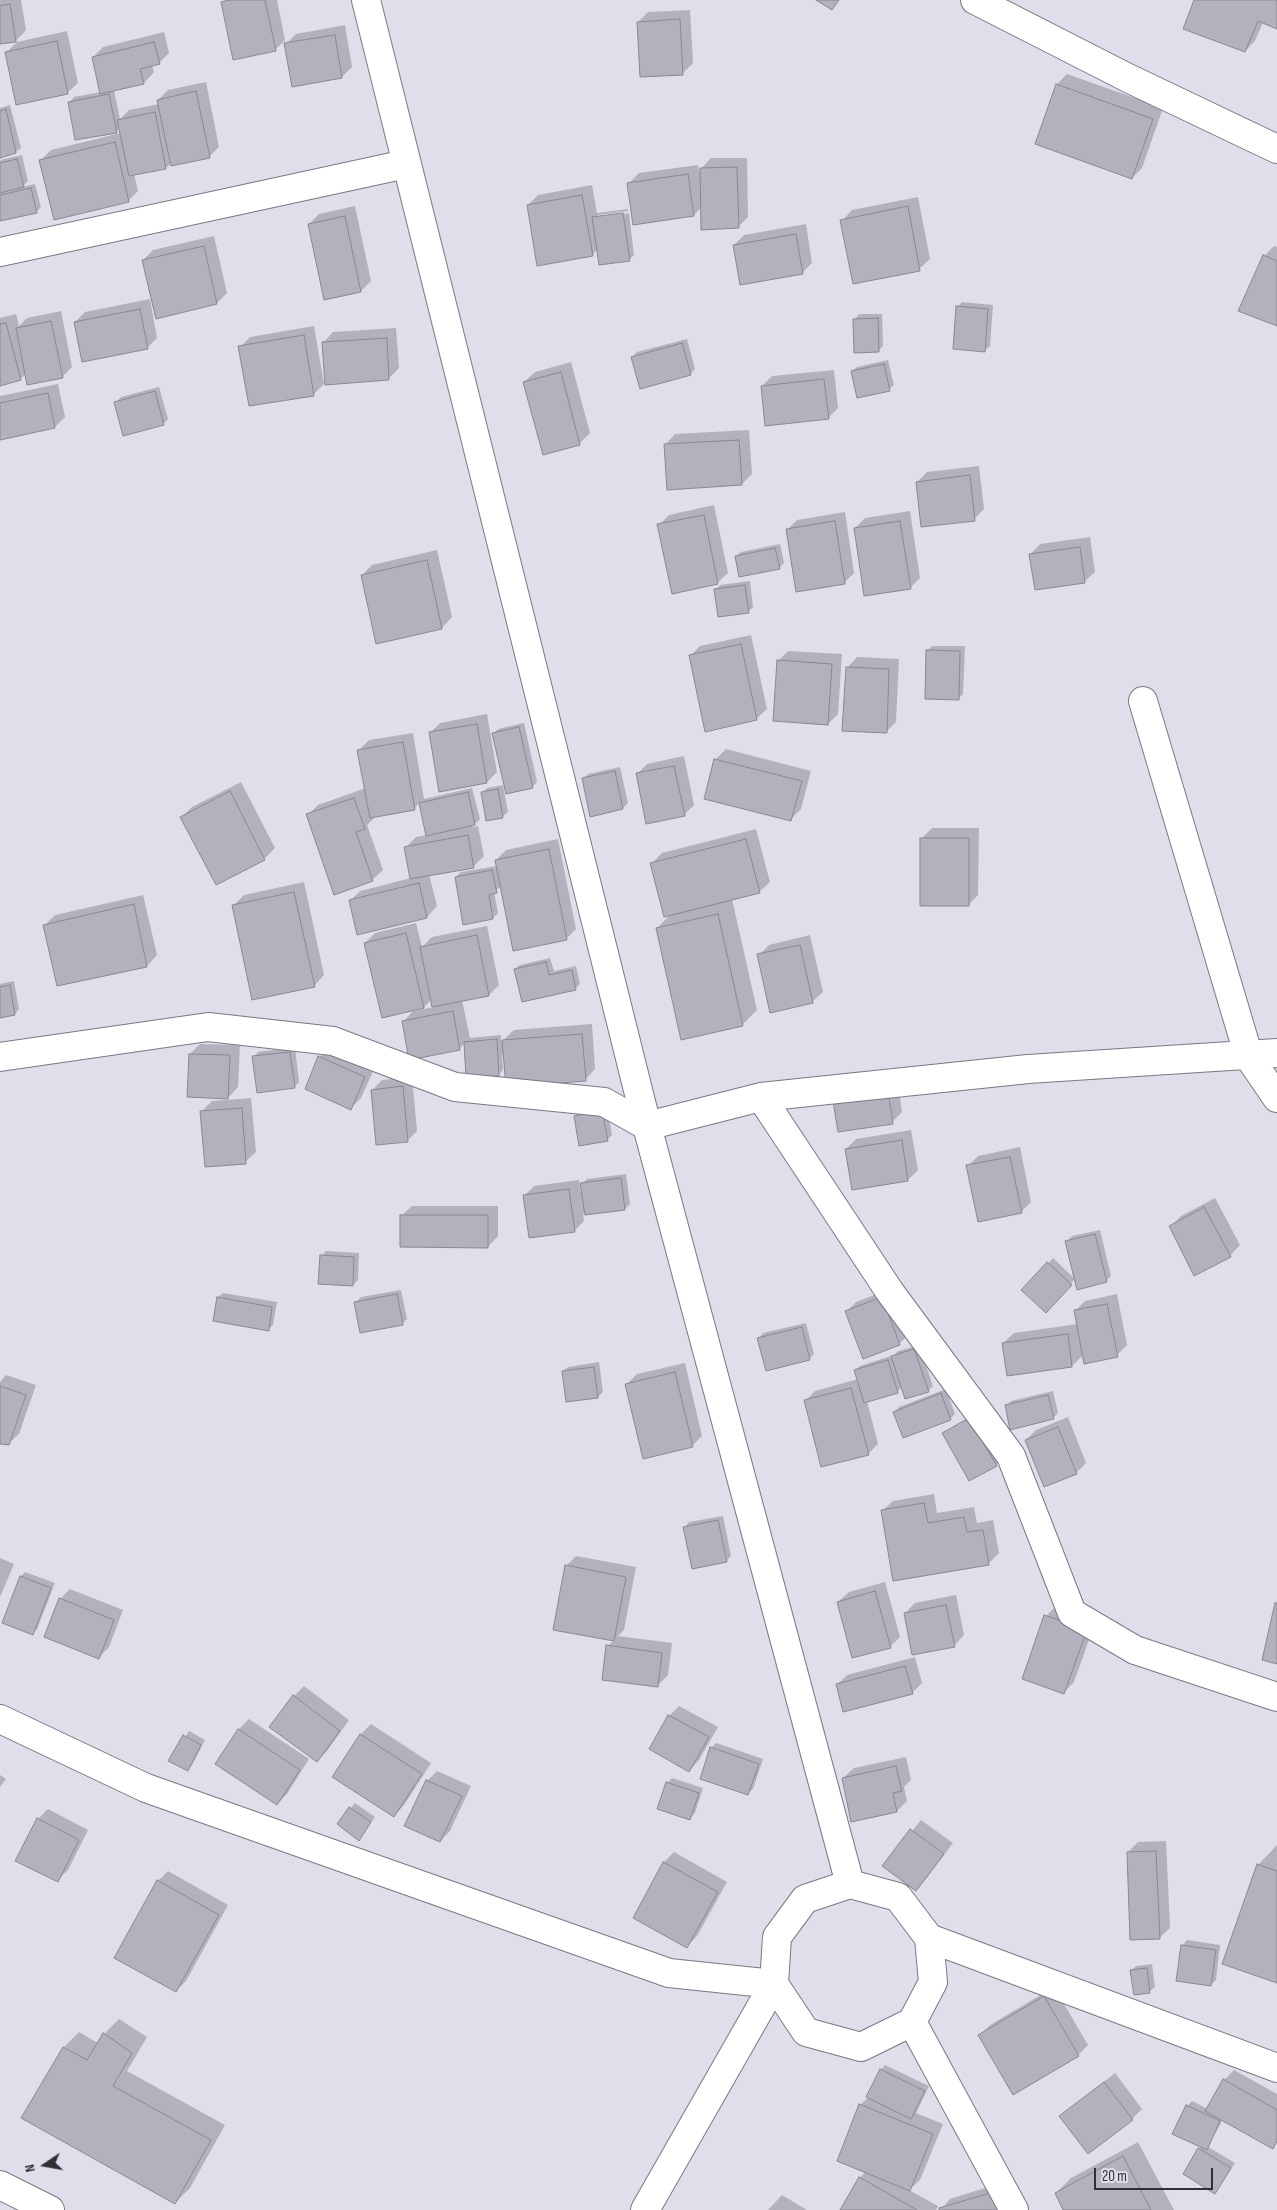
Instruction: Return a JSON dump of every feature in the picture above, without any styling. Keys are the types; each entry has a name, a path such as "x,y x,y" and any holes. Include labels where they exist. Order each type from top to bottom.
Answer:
{"street":[{"path":"366,0 647,1126 850,1884"},
{"path":"975,0 1128,78 1277,148"},
{"path":"0,252 406,164"},
{"path":"1143,701 1249,1057 1277,1098"},
{"path":"0,1057 208,1027 333,1041 455,1087 604,1102 647,1126 761,1097 1028,1069 1249,1057 1277,1053"},
{"path":"761,1097 890,1292 1011,1456 1072,1613 1135,1650 1277,1697"},
{"path":"0,1719 146,1788 669,1973 774,1984"},
{"path":"645,2210 774,1984 776,1937 805,1899 850,1884 898,1897 929,1938 933,1982 912,2022 861,2047 806,2032 774,1984"},
{"path":"929,1938 1277,2068"},
{"path":"912,2022 1014,2210"},
{"path":"0,2185 50,2210"}],"building":[{"path":"230,0 265,0 276,51 233,60 221,2"},
{"path":"816,0 839,0 832,10"},
{"path":"1194,0 1277,0 1277,29 1258,21 1245,52 1183,29"},
{"path":"10,4 16,42 0,44 0,6"},
{"path":"680,19 683,75 640,77 637,22"},
{"path":"335,35 342,78 292,87 284,43"},
{"path":"57,41 68,94 16,105 5,52"},
{"path":"154,42 160,64 140,69 144,84 100,94 92,57"},
{"path":"1056,84 1153,119 1132,179 1035,144"},
{"path":"196,91 210,158 171,166 157,100"},
{"path":"109,94 117,133 75,140 68,102"},
{"path":"6,109 16,153 0,158 0,111"},
{"path":"155,112 166,169 129,176 117,120"},
{"path":"115,142 129,202 54,220 39,160"},
{"path":"17,159 24,187 0,193 0,163"},
{"path":"737,167 739,228 701,230 700,168"},
{"path":"688,174 694,216 633,225 627,183"},
{"path":"31,188 37,213 0,221 0,195"},
{"path":"582,195 593,256 537,266 527,205"},
{"path":"908,206 920,271 853,284 840,220"},
{"path":"623,213 630,261 599,265 592,217"},
{"path":"345,216 361,292 324,300 308,224"},
{"path":"796,234 803,274 740,285 733,245"},
{"path":"204,246 217,304 156,319 142,260"},
{"path":"1263,255 1277,261 1277,326 1238,311"},
{"path":"956,306 988,309 985,352 953,349"},
{"path":"140,309 148,349 82,362 74,322"},
{"path":"878,318 879,352 854,353 853,319"},
{"path":"51,321 63,378 27,385 16,328"},
{"path":"6,323 21,380 0,386 0,324"},
{"path":"304,335 314,396 249,406 238,346"},
{"path":"387,338 389,380 325,385 322,342"},
{"path":"682,343 691,375 640,389 631,357"},
{"path":"884,364 890,391 857,398 851,371"},
{"path":"561,372 580,445 543,455 523,382"},
{"path":"824,379 829,419 765,426 761,386"},
{"path":"155,391 164,425 123,436 114,402"},
{"path":"48,393 55,428 0,440 0,403"},
{"path":"739,440 742,485 667,490 664,444"},
{"path":"970,475 975,521 921,527 916,482"},
{"path":"704,515 718,584 672,594 657,524"},
{"path":"835,521 845,584 796,592 786,529"},
{"path":"900,521 911,589 864,596 854,528"},
{"path":"1080,547 1085,583 1035,590 1029,554"},
{"path":"775,548 780,569 739,577 735,556"},
{"path":"427,560 442,629 376,644 361,575"},
{"path":"745,585 749,613 718,617 714,589"},
{"path":"741,644 757,720 705,732 689,655"},
{"path":"926,650 960,651 959,700 925,699"},
{"path":"777,660 832,664 828,725 773,721"},
{"path":"846,667 889,669 887,733 842,731"},
{"path":"477,724 487,783 439,792 429,732"},
{"path":"519,727 533,788 506,794 492,733"},
{"path":"403,742 415,810 370,818 357,750"},
{"path":"714,759 802,781 791,821 704,799"},
{"path":"674,766 685,816 646,824 636,773"},
{"path":"615,771 623,809 590,817 582,778"},
{"path":"498,789 503,818 486,821 481,792"},
{"path":"230,791 265,860 216,885 180,817"},
{"path":"468,792 475,825 426,836 419,803"},
{"path":"354,798 365,829 356,832 373,881 334,895 306,814"},
{"path":"468,835 474,868 410,879 404,847"},
{"path":"920,838 969,838 969,906 920,906"},
{"path":"746,839 760,893 664,917 650,863"},
{"path":"549,849 567,940 513,951 495,860"},
{"path":"492,870 497,893 489,895 493,919 463,925 455,877"},
{"path":"419,883 427,918 357,935 349,900"},
{"path":"294,892 315,987 252,1000 232,905"},
{"path":"134,904 147,967 57,986 43,925"},
{"path":"718,914 743,1026 681,1040 656,928"},
{"path":"406,933 424,1008 382,1018 364,943"},
{"path":"477,935 489,996 432,1007 420,947"},
{"path":"800,945 813,1003 770,1013 757,954"},
{"path":"546,962 549,975 572,970 576,990 522,1002 514,969"},
{"path":"10,985 15,1015 0,1018 0,987"},
{"path":"453,1011 460,1050 409,1060 402,1021"},
{"path":"582,1034 586,1081 506,1087 502,1040"},
{"path":"497,1039 499,1076 466,1078 464,1042"},
{"path":"290,1052 295,1088 257,1093 252,1056"},
{"path":"189,1054 230,1055 228,1099 187,1097"},
{"path":"318,1056 365,1077 351,1110 305,1089"},
{"path":"403,1086 408,1142 376,1145 371,1090"},
{"path":"887,1086 893,1124 838,1132 832,1094"},
{"path":"242,1108 246,1164 205,1167 200,1111"},
{"path":"602,1110 608,1141 579,1146 574,1116"},
{"path":"902,1140 908,1181 852,1190 845,1149"},
{"path":"1010,1157 1022,1213 978,1222 966,1165"},
{"path":"621,1178 625,1210 585,1215 580,1183"},
{"path":"569,1189 575,1232 529,1238 523,1195"},
{"path":"1204,1207 1231,1257 1194,1276 1169,1226"},
{"path":"400,1215 488,1215 488,1248 400,1247"},
{"path":"1095,1234 1107,1282 1077,1290 1065,1241"},
{"path":"320,1255 354,1257 353,1286 318,1284"},
{"path":"1047,1262 1072,1285 1046,1313 1021,1290"},
{"path":"397,1294 403,1325 360,1333 354,1302"},
{"path":"217,1297 272,1307 269,1331 213,1321"},
{"path":"882,1297 900,1345 863,1359 845,1311"},
{"path":"1107,1304 1118,1357 1084,1364 1074,1310"},
{"path":"802,1327 810,1360 766,1371 757,1338"},
{"path":"1068,1334 1072,1367 1007,1376 1002,1343"},
{"path":"914,1349 929,1392 905,1399 891,1356"},
{"path":"888,1360 898,1393 864,1403 854,1370"},
{"path":"594,1367 598,1398 566,1402 562,1371"},
{"path":"675,1372 693,1447 643,1459 625,1384"},
{"path":"0,1386 26,1395 9,1445 0,1444"},
{"path":"851,1388 869,1455 821,1467 804,1400"},
{"path":"941,1393 951,1420 903,1438 893,1412"},
{"path":"1048,1395 1054,1419 1010,1430 1005,1405"},
{"path":"969,1418 997,1466 969,1481 942,1433"},
{"path":"1058,1427 1077,1474 1044,1487 1025,1440"},
{"path":"924,1503 928,1523 964,1517 967,1532 983,1530 989,1565 893,1581 881,1510"},
{"path":"718,1520 727,1562 692,1569 683,1527"},
{"path":"565,1565 626,1577 614,1641 553,1630"},
{"path":"20,1576 51,1588 33,1635 2,1623"},
{"path":"875,1591 891,1648 852,1658 837,1602"},
{"path":"59,1598 114,1620 99,1659 44,1637"},
{"path":"1275,1603 1277,1603 1277,1664 1262,1660"},
{"path":"946,1605 955,1647 912,1655 904,1613"},
{"path":"1044,1615 1087,1630 1064,1694 1022,1679"},
{"path":"606,1645 662,1653 658,1687 602,1680"},
{"path":"905,1666 913,1694 843,1712 836,1684"},
{"path":"293,1695 340,1731 317,1762 269,1727"},
{"path":"668,1715 709,1737 689,1772 649,1749"},
{"path":"238,1729 300,1770 277,1805 215,1764"},
{"path":"360,1734 422,1774 394,1817 332,1777"},
{"path":"183,1735 201,1745 188,1771 168,1761"},
{"path":"710,1747 759,1764 748,1795 700,1779"},
{"path":"896,1766 902,1791 893,1793 897,1812 851,1822 842,1778"},
{"path":"426,1780 462,1796 440,1842 404,1826"},
{"path":"666,1782 699,1793 690,1820 657,1809"},
{"path":"349,1807 371,1822 359,1841 337,1824"},
{"path":"37,1818 79,1840 58,1882 15,1861"},
{"path":"910,1829 944,1854 916,1891 882,1866"},
{"path":"1156,1851 1160,1939 1130,1940 1127,1852"},
{"path":"663,1862 718,1892 687,1948 633,1918"},
{"path":"1257,1864 1277,1871 1277,1983 1222,1964"},
{"path":"157,1880 219,1915 176,1992 114,1958"},
{"path":"1181,1945 1216,1950 1211,1986 1176,1981"},
{"path":"1147,1968 1150,1993 1134,1995 1130,1970"},
{"path":"1044,1996 1079,2056 1013,2095 978,2035"},
{"path":"103,2033 132,2053 113,2086 211,2140 175,2204 21,2118 63,2047 87,2060"},
{"path":"880,2069 925,2091 911,2119 866,2097"},
{"path":"1223,2079 1277,2110 1277,2141 1273,2149 1205,2111"},
{"path":"1104,2082 1133,2120 1088,2154 1059,2116"},
{"path":"859,2104 933,2134 910,2191 837,2161"},
{"path":"1186,2105 1220,2121 1207,2150 1172,2134"},
{"path":"1198,2148 1231,2168 1215,2194 1183,2174"},
{"path":"1123,2156 1151,2210 1063,2210 1055,2193"},
{"path":"859,2177 917,2210 840,2210"},
{"path":"1000,2190 1006,2210 939,2210 939,2208"}]}
